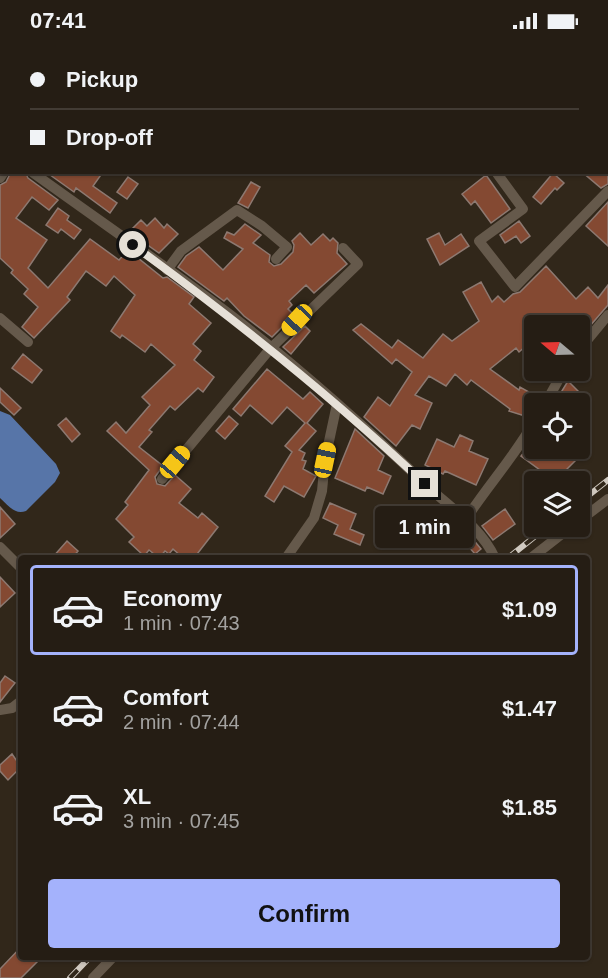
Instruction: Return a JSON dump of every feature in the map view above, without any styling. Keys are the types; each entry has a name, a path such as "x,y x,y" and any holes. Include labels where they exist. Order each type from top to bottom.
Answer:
{"street":[{"path":"35,174 167,270 337,404 442,501 466,519 488,544 494,555"},
{"path":"497,174 523,209 479,241 514,287 608,191"},
{"path":"167,270 181,251 237,210 254,220 287,248 276,259"},
{"path":"162,479 270,349 358,264 343,248"},
{"path":"590,337 608,315"},
{"path":"0,318 28,342"},
{"path":"288,555 314,518 322,491 325,460 337,404"},
{"path":"466,519 490,481 516,453 524,439"},
{"path":"590,513 608,499"},
{"path":"535,555 558,537"},
{"path":"0,547 18,565"},
{"path":"0,710 12,708 18,703"},
{"path":"93,978 110,960"}],"water":[{"path":"0,411 10,415 56,464 60,473 55,482 26,511 22,512 18,512 0,498"}],"building":[{"path":"10,174 26,174 28,178 58,200 49,210 32,197 16,218 47,240 28,268 48,288 90,239 119,260 128,250 163,278 167,277 194,297 189,304 211,323 193,344 201,351 194,360 214,377 203,392 198,388 175,410 170,406 149,430 152,432 139,447 163,466 155,477 157,484 165,486 175,475 191,489 179,503 198,518 202,513 218,527 196,555 180,555 173,549 169,554 165,551 162,555 155,555 149,550 143,555 129,542 134,537 116,519 128,505 125,502 149,470 107,431 116,422 126,433 150,405 142,397 175,365 151,344 145,352 122,335 120,338 111,331 135,295 114,276 106,286 86,271 67,297 70,300 34,338 22,327 38,307 24,294 28,289 11,273 13,270 0,258 0,185 6,182"},
{"path":"49,174 102,174 93,186 117,203 110,213 76,188 74,192"},
{"path":"552,174 564,183 557,190 555,188 541,204 533,197"},
{"path":"584,174 608,174 608,184 601,188"},
{"path":"486,175 510,209 491,223 475,201 471,205 462,194"},
{"path":"128,177 138,184 127,199 117,192"},
{"path":"251,182 260,187 248,208 238,203"},
{"path":"608,202 608,246 586,226"},
{"path":"58,208 69,216 67,220 81,230 74,239 61,229 58,233 46,225"},
{"path":"155,218 164,228 167,224 178,234 159,253 129,232 141,220 147,226"},
{"path":"519,221 530,236 521,243 516,236 505,243 500,235"},
{"path":"245,224 261,235 253,243 270,255 269,262 274,266 281,264 293,252 292,241 300,233 311,245 323,234 330,241 333,238 338,243 337,253 347,264 314,293 306,285 289,301 292,305 288,309 294,315 272,337 244,316 227,298 224,301 178,267 186,256 199,247 223,270 243,249 224,238 227,232 234,235"},
{"path":"439,233 445,245 461,234 469,246 440,265 427,239"},
{"path":"546,266 576,299 588,287 598,298 608,285 608,305 590,326 590,315 524,315 524,348 519,352 516,348 490,369 519,390 520,387 529,392 524,393 524,416 509,411 510,409 471,380 467,385 455,374 446,386 429,376 415,395 432,403 420,429 412,425 396,446 364,417 378,397 390,406 412,372 396,359 392,364 353,330 361,324 392,348 398,340 423,358 443,334 452,341 479,321 463,292 481,282 492,302 498,296 504,302 513,294 520,292"},
{"path":"305,326 310,331 291,354 283,347"},
{"path":"23,354 42,370 32,383 12,368"},
{"path":"267,369 303,399 310,392 323,404 307,423 316,431 299,450 305,453 302,460 306,461 303,469 316,476 304,497 284,486 274,502 265,496 292,452 285,446 305,423 287,407 272,424 250,405 241,416 233,409"},
{"path":"568,381 580,393 561,393"},
{"path":"0,388 21,408 14,415 0,402"},
{"path":"229,416 238,424 225,439 216,431"},
{"path":"66,418 80,434 72,442 58,425"},
{"path":"355,429 384,456 378,470 391,476 383,494 367,487 365,491 335,478"},
{"path":"460,435 473,441 469,451 488,459 476,485 445,471 443,474 425,465 437,439 454,447"},
{"path":"525,459 577,459 565,471 541,471"},
{"path":"330,503 356,514 350,529 364,535 360,545 334,534 338,525 323,518"},
{"path":"0,507 15,524 0,538"},
{"path":"505,509 515,524 493,540 482,526"},
{"path":"452,517 481,549 475,554 454,530 440,544 431,536"},
{"path":"67,541 78,551 75,555 55,555"},
{"path":"0,577 15,593 0,607"},
{"path":"5,676 15,683 0,702 0,683"},
{"path":"12,754 18,763 18,770 8,780 0,771 0,765"},
{"path":"18,950 18,960 39,960 21,978 0,978 0,969"}],"railway":[{"path":"590,494 608,480"},
{"path":"512,555 534,537"},
{"path":"70,978 87,960"}],"route":[{"path":"133,245 229,314 311,382 425,484"}]}
